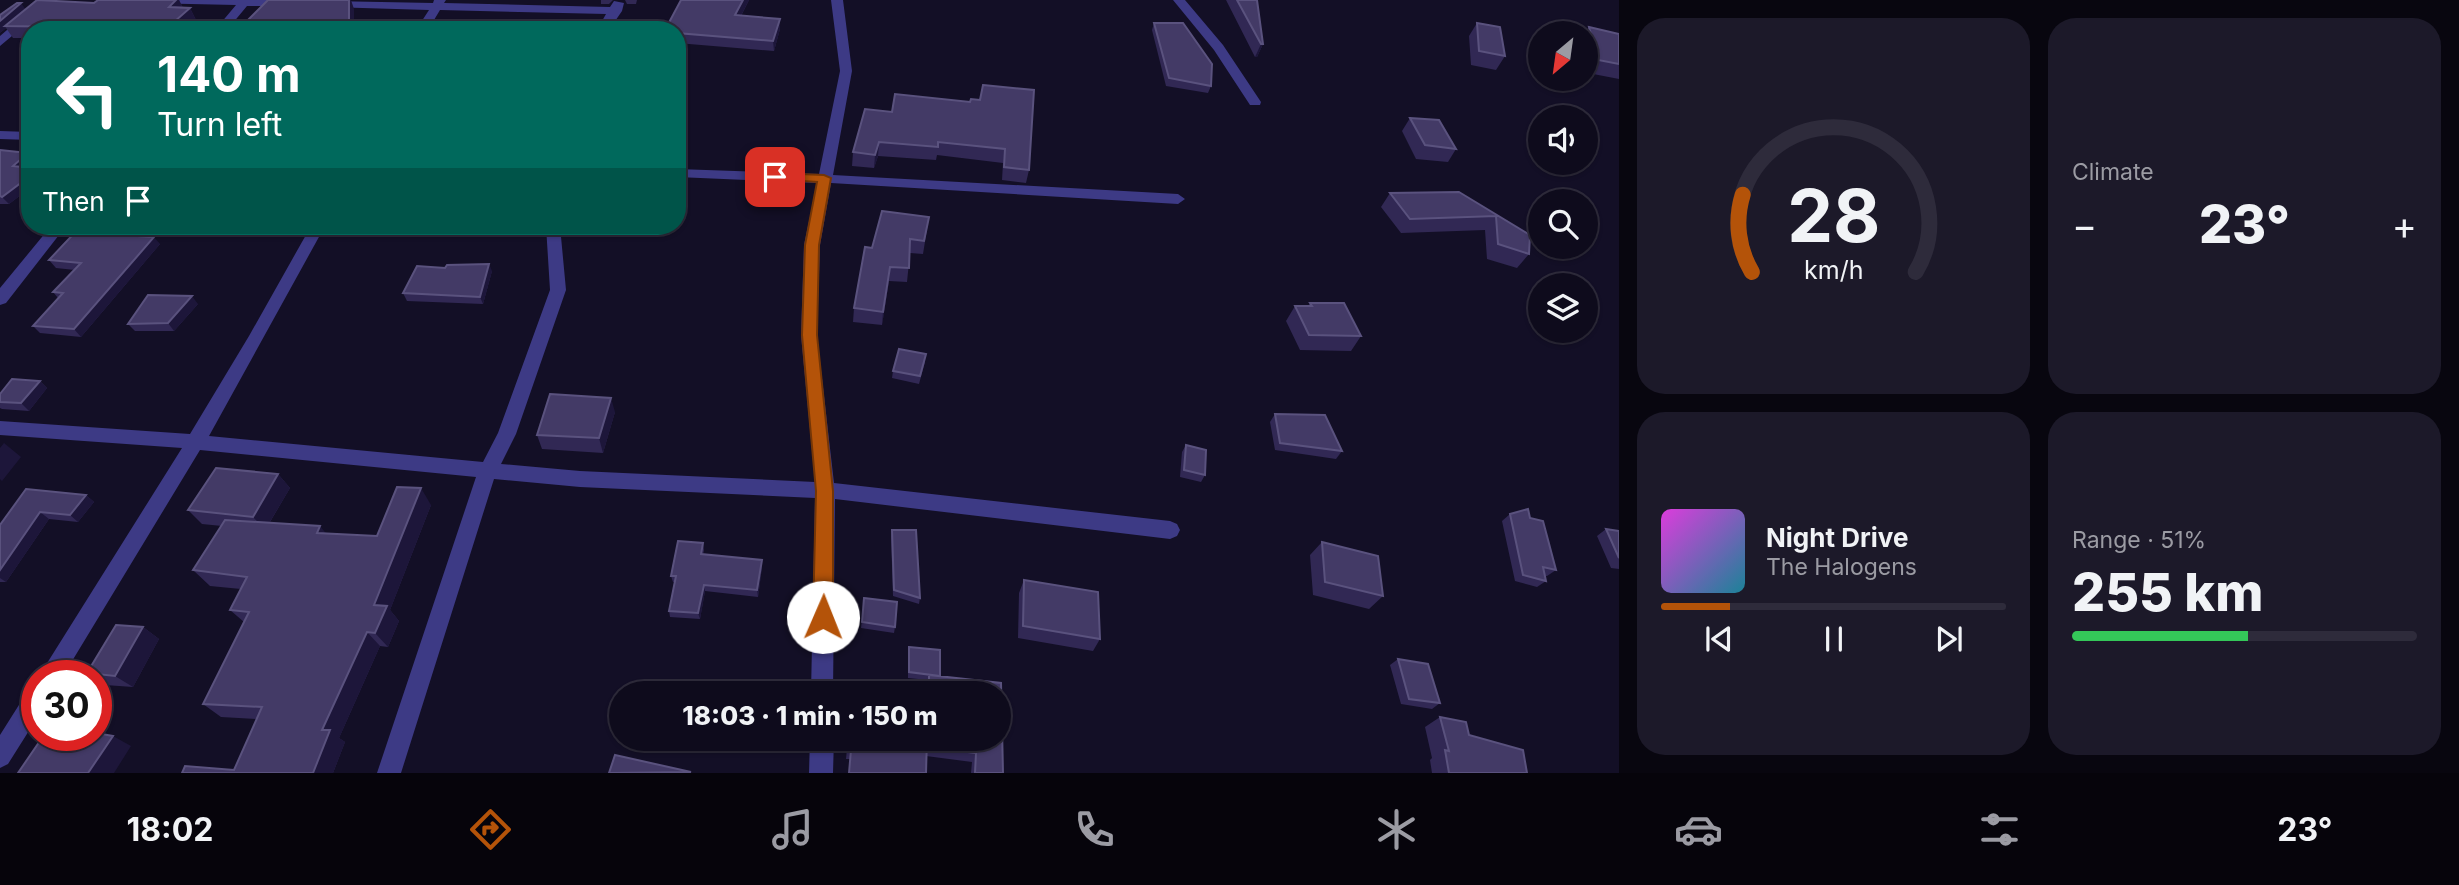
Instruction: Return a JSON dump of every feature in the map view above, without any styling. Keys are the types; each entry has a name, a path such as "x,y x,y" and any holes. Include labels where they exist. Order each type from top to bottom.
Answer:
{"street":[{"path":"24,21 49,0"},
{"path":"144,0 299,3"},
{"path":"822,681 825,491 810,335 812,245 846,71 837,0"},
{"path":"1179,0 1219,48 1255,102"},
{"path":"228,21 244,1"},
{"path":"427,21 439,2"},
{"path":"313,4 439,2 618,6"},
{"path":"609,21 618,6"},
{"path":"0,42 21,24"},
{"path":"0,135 21,136"},
{"path":"686,173 824,178 1178,199"},
{"path":"0,299 52,235"},
{"path":"60,660 196,443 313,235"},
{"path":"389,773 487,472 507,434 558,290 554,235"},
{"path":"0,428 196,443 487,472 825,491 1170,530"},
{"path":"0,756 21,723"},
{"path":"821,773 822,751"}],"building":[{"path":"37,0 94,3 98,0 176,0 169,7 190,8 175,21 21,21 21,26 5,26"},
{"path":"268,0 349,0 349,21 247,21"},
{"path":"681,0 743,0 735,15 780,19 773,41 686,34 686,21 670,21"},
{"path":"1237,0 1257,0 1263,44 1261,44"},
{"path":"21,3 0,21 0,15"},
{"path":"1154,23 1183,23 1212,64 1211,86 1169,78"},
{"path":"1477,23 1500,27 1505,56 1479,51"},
{"path":"1598,29 1619,34 1619,64 1598,60"},
{"path":"983,85 1034,90 1029,170 1004,167 1005,149 938,142 938,147 879,142 875,155 853,152 865,109 892,112 895,94 970,102 971,99 980,100"},
{"path":"1410,118 1439,120 1456,149 1425,145"},
{"path":"0,150 21,152 21,159 13,166 21,167 21,183 0,196"},
{"path":"1459,192 1528,234 1528,254 1498,244 1496,216 1410,219 1390,193"},
{"path":"882,211 929,217 924,241 910,239 909,268 890,267 883,312 854,308 865,247 872,248"},
{"path":"73,235 154,237 74,329 33,326 63,293 53,292 81,263 49,260"},
{"path":"489,264 480,297 403,293 417,266 445,268 447,265"},
{"path":"148,295 192,296 168,323 128,324"},
{"path":"1310,303 1344,303 1361,336 1309,335 1295,306 1312,306"},
{"path":"899,349 926,354 920,376 893,371"},
{"path":"12,379 40,381 21,403 0,402 0,394"},
{"path":"550,394 611,398 599,438 537,435"},
{"path":"1275,414 1325,415 1342,451 1280,443"},
{"path":"1186,445 1206,450 1205,475 1184,470"},
{"path":"216,468 278,474 253,517 188,510"},
{"path":"397,487 421,488 374,605 387,606 375,633 367,632 322,730 330,730 313,773 182,773 185,766 234,770 262,707 203,704 249,612 230,610 247,577 193,570 225,520 320,526 317,533 377,536"},
{"path":"26,489 86,495 70,515 40,512 0,570 0,525"},
{"path":"1528,509 1530,518 1543,521 1556,570 1543,567 1546,581 1523,575 1510,514"},
{"path":"1606,529 1619,531 1619,558"},
{"path":"892,530 916,530 920,598 894,590"},
{"path":"678,541 703,543 701,554 762,560 757,590 704,585 698,613 669,611 676,576 671,576"},
{"path":"1322,542 1378,556 1383,596 1325,582"},
{"path":"1024,580 1098,592 1100,639 1023,626"},
{"path":"864,598 897,602 895,627 862,622"},
{"path":"116,625 143,627 115,676 112,676 112,660 95,660"},
{"path":"909,647 940,650 940,676 909,672"},
{"path":"1398,659 1428,664 1440,703 1409,699"},
{"path":"929,675 983,681 929,681"},
{"path":"1440,717 1466,722 1469,735 1523,750 1527,773 1449,773 1445,750 1449,751"},
{"path":"33,751 103,751 88,773 18,773"},
{"path":"851,751 927,751 926,773 849,773"},
{"path":"960,751 1003,751 1003,773 975,773 976,753"},
{"path":"615,755 691,772 609,773"}],"route":[{"path":"775,177 824,178 812,245 810,335 825,491 823,617"}]}
